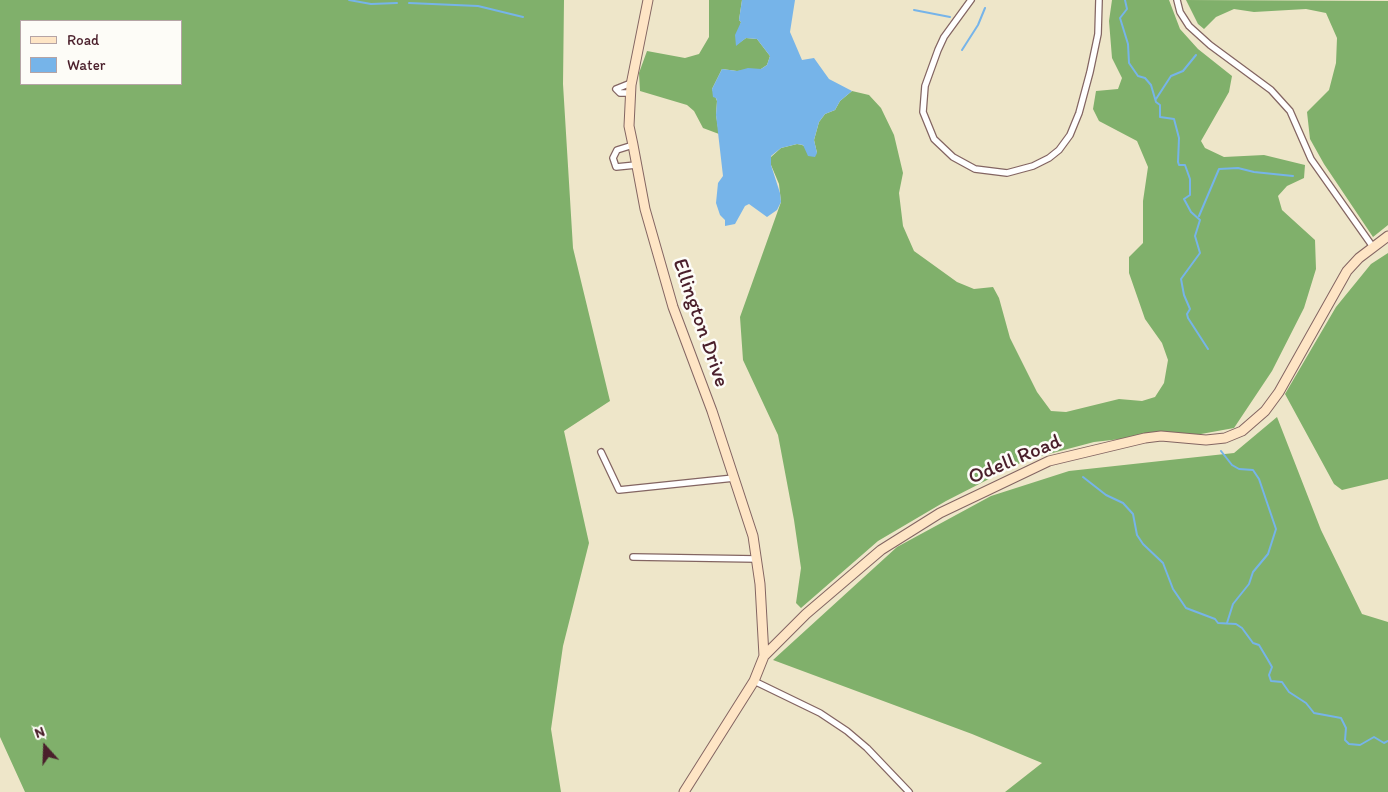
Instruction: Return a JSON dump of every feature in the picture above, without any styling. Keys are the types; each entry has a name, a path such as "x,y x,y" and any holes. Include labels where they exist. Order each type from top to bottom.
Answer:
{"street":[{"name":"Ellington Drive","path":"648,0 631,83 629,126 645,209 673,307 712,411 753,536 757,559 764,656"},
{"path":"971,0 944,37 938,50 925,86 923,112 931,135 949,154 975,169 1007,173 1034,166 1049,158 1059,150 1070,135 1079,113 1090,72 1098,34 1099,0"},
{"path":"1177,0 1180,12 1189,26 1210,45 1271,90 1290,110 1311,159 1373,247"},
{"path":"631,83 616,89 620,92 631,93"},
{"path":"633,145 617,150 614,158 616,167 636,165"},
{"name":"Odell Road","path":"684,792 754,681 764,656 813,608 889,545 940,513 1031,468 1077,453 1146,438 1162,436 1206,440 1225,438 1242,431 1270,404 1348,271 1359,258 1388,236"},
{"path":"602,452 616,489 624,491 734,478"},
{"path":"633,557 757,559"},
{"path":"754,681 820,713 843,727 867,748 909,792"}],"green space":[{"path":"0,0 564,0 563,84 573,248 610,401 564,431 589,543 563,646 551,729 561,792 25,792 0,737"},
{"path":"709,0 742,0 739,20 741,22 736,45 746,38 757,39 770,56 767,65 761,69 737,71 722,69 712,89 717,101 716,115 719,134 703,128 694,111 687,105 640,91 639,73 647,51 685,58 699,54 709,37"},
{"path":"1112,0 1169,0 1180,29 1198,49 1232,76 1229,92 1201,141 1205,148 1224,157 1264,155 1305,165 1304,178 1287,186 1278,196 1282,210 1315,240 1316,269 1304,308 1272,371 1234,428 1201,434 1165,434 1094,442 1026,460 946,501 878,541 801,608 796,603 801,568 778,435 743,360 740,317 781,202 779,184 771,165 771,157 781,148 797,144 817,153 814,140 819,122 825,114 835,110 840,101 852,91 869,95 881,108 894,135 903,173 899,193 903,226 914,251 957,282 974,289 993,287 999,298 1010,338 1037,392 1051,411 1066,412 1119,399 1142,401 1155,397 1164,383 1168,360 1162,343 1145,319 1129,273 1129,257 1143,243 1143,201 1148,167 1137,141 1099,121 1093,109 1096,91 1118,89 1122,78 1112,58 1109,21"},
{"path":"1186,0 1388,1 1388,225 1373,237 1324,164 1310,139 1307,112 1329,90 1336,63 1337,38 1326,13 1306,9 1254,12 1234,9 1216,17 1204,29 1198,24"},
{"path":"1388,253 1388,479 1342,490 1334,484 1285,394 1336,307 1371,264"},
{"path":"1277,417 1321,530 1362,614 1388,622 1388,792 1005,792 1042,763 972,734 773,660 897,547 991,496 1069,471 1234,453"}],"water":[{"path":"742,0 795,0 790,32 802,60 814,58 829,79 852,91 840,101 835,110 825,114 819,122 814,140 817,153 815,157 808,156 803,145 797,144 781,148 771,156 771,165 781,202 777,210 767,217 749,204 745,206 735,224 725,226 725,220 720,215 716,203 718,183 723,176 716,115 717,101 713,97 712,89 722,69 737,71 748,68 761,69 767,65 770,56 757,39 746,38 736,46 735,35 741,22 739,20"}],"waterway":[{"path":"349,0 371,4 397,3"},
{"path":"1125,0 1127,9 1120,18 1128,44 1129,63 1138,76 1145,78 1151,85 1156,102 1160,105 1160,117 1174,119 1179,138 1178,162 1179,165 1185,165 1190,179 1190,195 1184,199 1191,212 1200,220 1195,236 1200,253 1181,279 1184,295 1190,309 1187,314 1188,318 1208,349"},
{"path":"409,3 478,6 523,17"},
{"path":"962,50 978,25 985,8"},
{"path":"914,10 950,17"},
{"path":"1156,99 1171,76 1183,71 1196,55"},
{"path":"1199,216 1219,169 1238,168 1254,172 1293,176"},
{"path":"1221,451 1232,465 1239,469 1253,470 1259,479 1276,529 1268,554 1253,572 1249,584 1233,604 1227,623"},
{"path":"1083,477 1106,495 1123,503 1133,514 1137,535 1143,544 1163,563 1173,589 1186,608 1215,619 1218,623 1236,624 1242,628 1253,643 1259,645 1272,667 1269,675 1271,681 1282,682 1289,692 1306,703 1314,713 1341,718 1346,728 1345,740 1349,744 1360,745 1374,737 1384,743 1388,741"}]}
